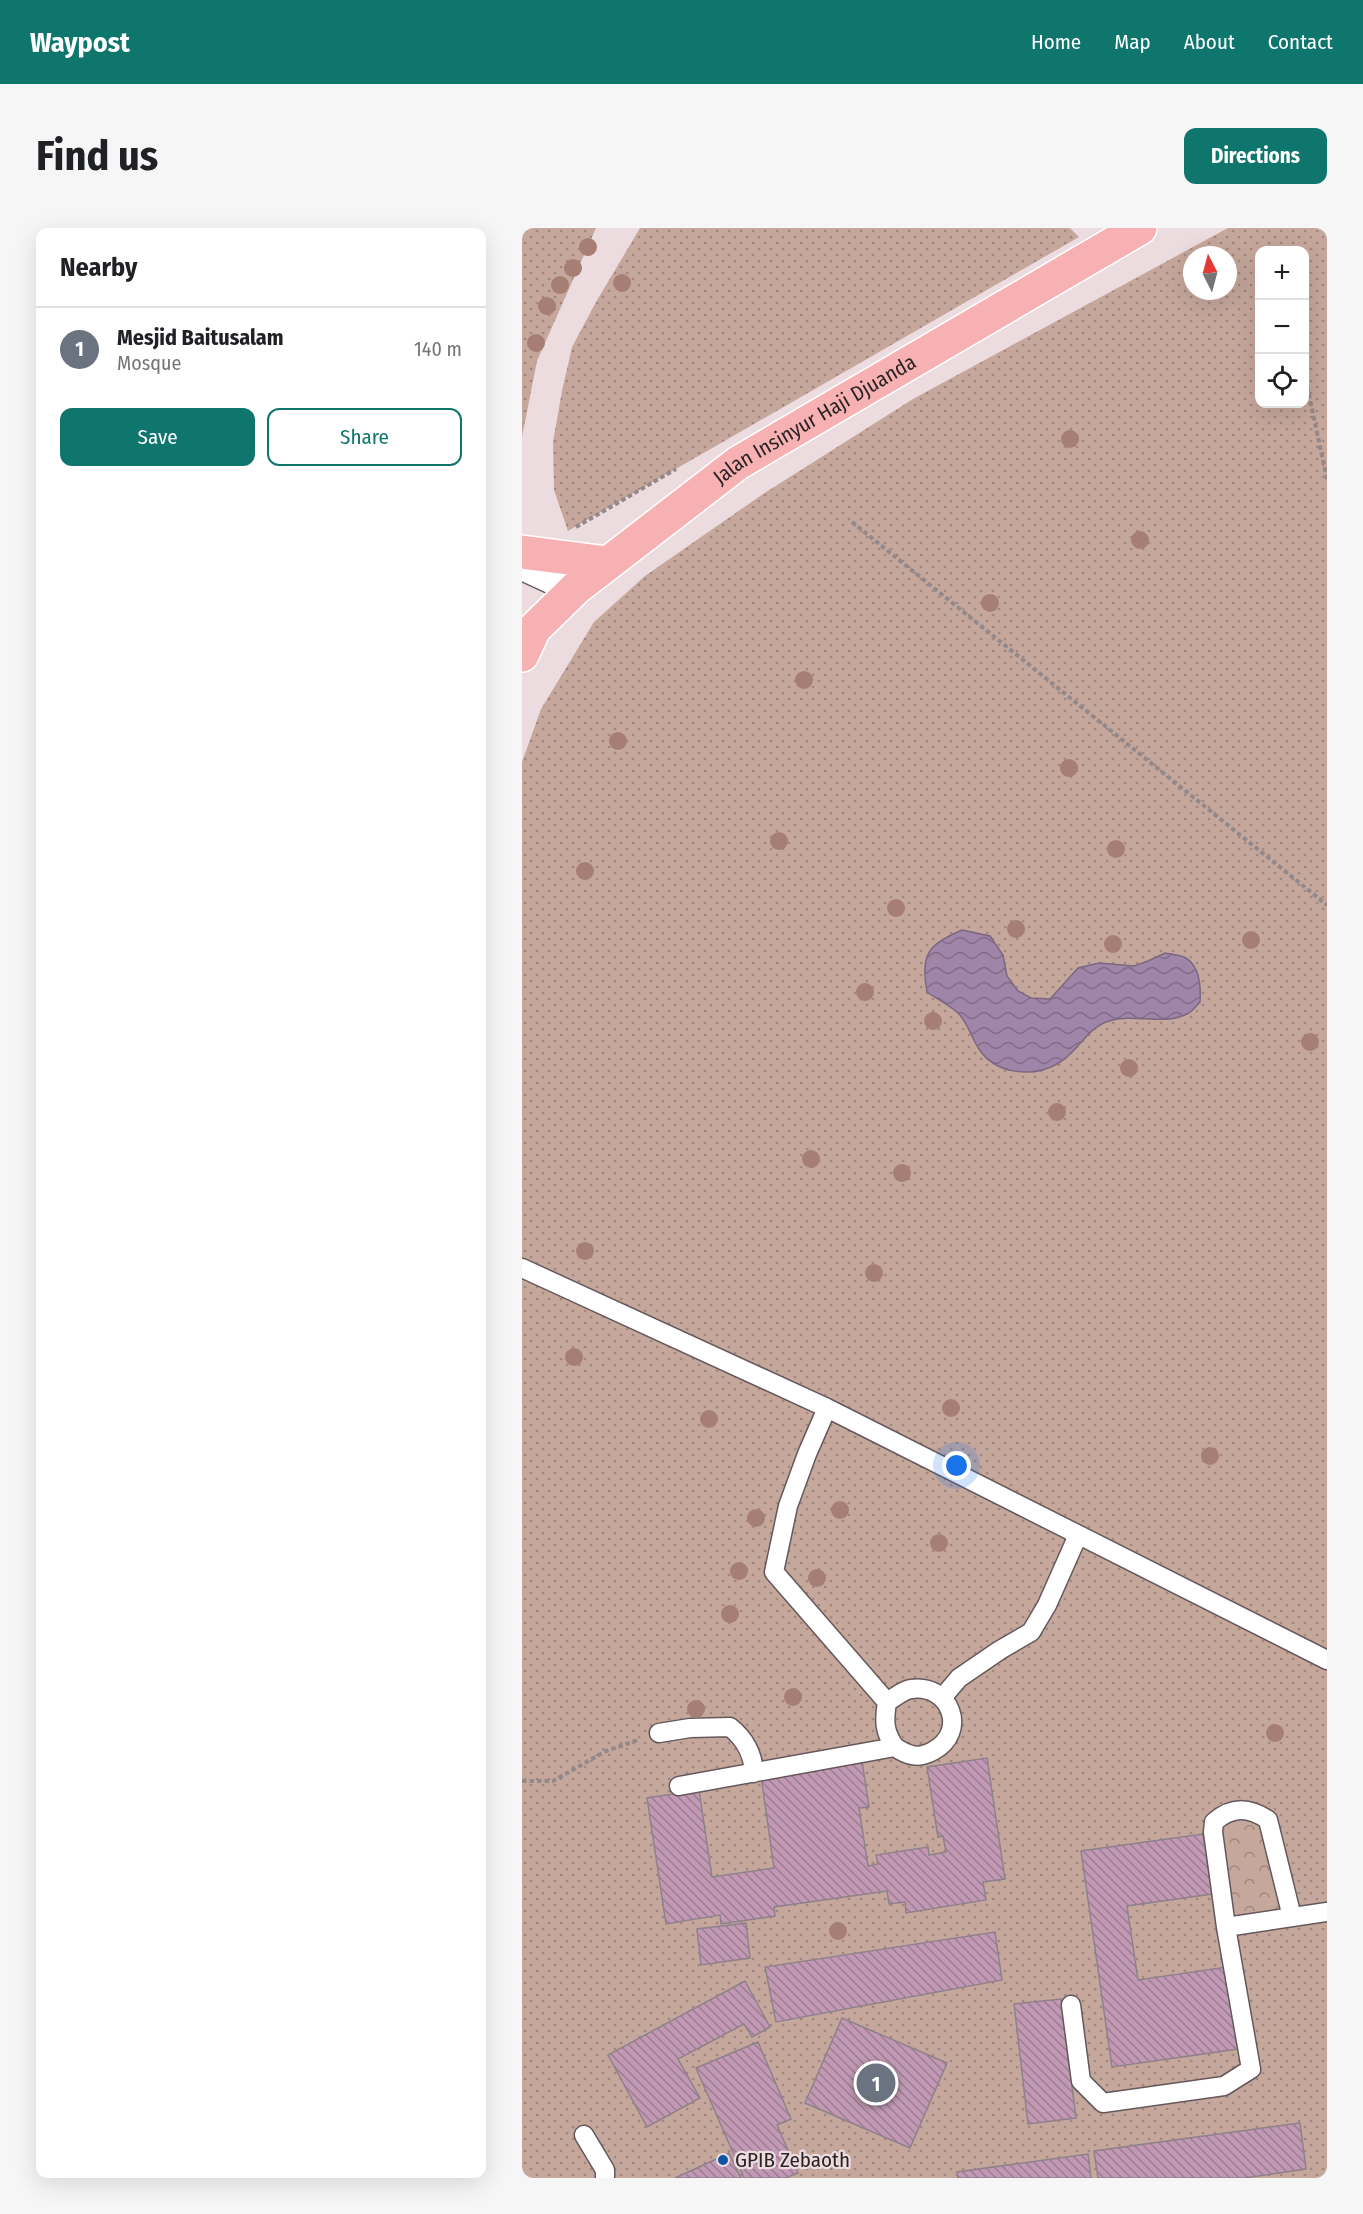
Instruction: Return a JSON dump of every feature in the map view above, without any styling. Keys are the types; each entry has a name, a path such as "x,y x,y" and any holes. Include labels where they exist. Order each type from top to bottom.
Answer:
{"main road":[{"name":"Jalan Insinyur Haji Djuanda","path":"526,634 576,588 738,463 1140,228"},
{"path":"522,552 607,563"}],"street":[{"path":"522,563 576,588"}],"lane":[{"path":"522,1268 827,1408 1327,1660"},
{"path":"827,1408 788,1506 774,1572 887,1702 884,1723 887,1736 895,1747 906,1754 923,1756 943,1746 951,1734 949,1707 932,1691 911,1689 887,1702"},
{"path":"942,1698 959,1678 1031,1632 1047,1605 1077,1535"},
{"path":"659,1733 690,1728 730,1727 742,1736 754,1761 754,1773"},
{"path":"679,1786 895,1747"},
{"path":"1071,2005 1081,2082 1103,2103 1224,2086 1251,2068 1226,1927 1213,1832 1214,1822 1221,1816 1239,1810 1256,1812 1268,1820 1292,1917"},
{"path":"1226,1927 1327,1912"},
{"path":"584,2135 605,2170 606,2178"}],"path":[{"path":"1309,391 1327,479"},
{"path":"852,522 1327,905"},
{"path":"522,1781 553,1781 606,1751 659,1733"}],"green space":[{"path":"522,228 596,228 537,361 522,437"},
{"path":"640,228 1070,228 1079,237 568,531 554,490 553,442 572,347"},
{"path":"1228,228 1327,228 1327,2178 522,2178 522,762 541,709 594,622 645,576 763,494 913,399 1183,252 1183,300 1237,300 1237,246 1195,246"},
{"path":"1256,1812 1292,1917 1226,1927 1214,1822"}],"water":[{"path":"962,930 990,936 1003,955 1007,976 1018,991 1031,998 1050,999 1078,968 1099,963 1134,966 1165,953 1184,957 1193,965 1200,983 1200,1002 1189,1013 1169,1019 1128,1018 1101,1024 1071,1054 1047,1068 1026,1072 1004,1068 994,1064 979,1049 958,1013 927,992 925,968 929,952 950,935"}],"building":[{"path":"987,1758 1005,1879 983,1882 986,1900 906,1913 905,1902 889,1904 887,1891 774,1907 775,1916 721,1924 720,1915 666,1924 647,1798 699,1790 712,1877 774,1868 761,1776 862,1761 869,1807 859,1808 868,1866 878,1864 876,1855 928,1847 929,1855 946,1852 943,1836 938,1837 927,1767"},
{"path":"1203,1834 1212,1894 1127,1906 1138,1980 1227,1967 1238,2049 1112,2067 1081,1851"},
{"path":"746,1923 750,1958 701,1965 697,1929"},
{"path":"995,1932 1002,1980 776,2022 765,1967"},
{"path":"745,1981 770,2027 752,2037 744,2024 678,2059 700,2098 647,2127 608,2055"},
{"path":"1061,1999 1076,2118 1028,2124 1014,2004"},
{"path":"842,2018 947,2063 910,2148 805,2103"},
{"path":"758,2042 791,2119 777,2125 798,2173 785,2178 744,2178 696,2068"},
{"path":"1300,2123 1306,2169 1244,2178 1098,2178 1094,2151"},
{"name":"GPIB Zebaoth","path":"729,2153 741,2178 675,2178 697,2168"},
{"path":"1088,2154 1091,2178 958,2178 957,2172"}],"place":[{"name":"Mesjid Baitusalam","path":"876,2083"},
{"name":"GPIB Zebaoth","path":"723,2160"}]}
